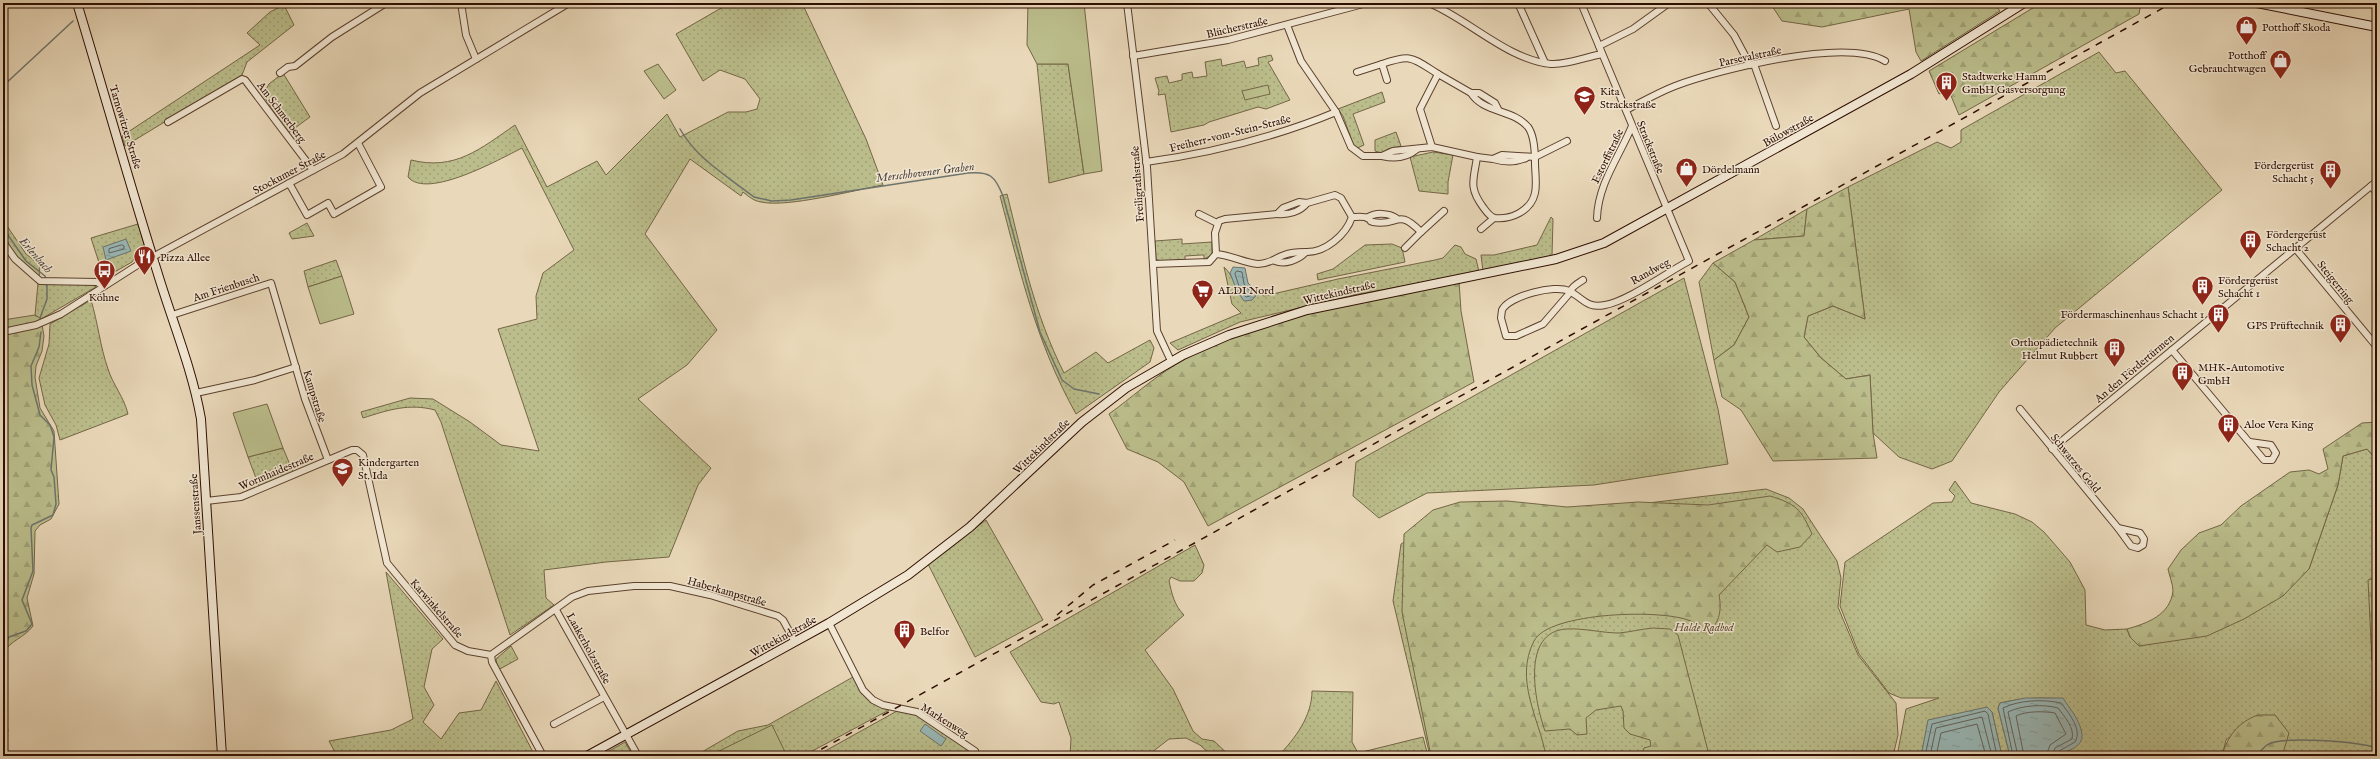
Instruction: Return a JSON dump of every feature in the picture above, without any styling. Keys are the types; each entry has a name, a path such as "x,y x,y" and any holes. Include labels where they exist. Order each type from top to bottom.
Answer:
{"main road":[{"name":"Tarnowitzer Straße","path":"77,3 153,257"},
{"name":"Bülowstraße","path":"1556,259 1604,243 1666,210 1911,74 2024,3"},
{"path":"2257,3 2377,27"},
{"name":"Janssenstraße","path":"153,257 196,393 201,419 222,756"},
{"name":"Wittekindstraße","path":"587,756 795,642 894,585 939,554 1008,494 1082,422 1126,388 1171,361 1229,335 1307,310 1556,259"}],"street":[{"path":"280,74 288,67 295,66 332,37 386,3"},
{"path":"461,3 466,35 476,59"},
{"name":"Stockumer Straße","path":"3,332 46,321 76,305 103,286 153,257 344,154 420,93 569,3"},
{"name":"Freiligrathstraße","path":"1127,3 1146,162 1157,331 1158,339 1171,361"},
{"name":"Blücherstraße","path":"1133,56 1209,45 1367,3"},
{"path":"1429,3 1450,12 1514,52 1545,63 1563,63 1602,54"},
{"path":"1518,3 1545,63"},
{"name":"Strackstraße","path":"1581,3 1666,210"},
{"path":"1599,46 1633,29 1669,3"},
{"path":"1708,3 1734,35 1752,65 1776,126"},
{"path":"1287,25 1299,56 1336,112 1355,151 1363,156 1382,156 1393,151 1416,150 1432,147 1493,159 1502,155 1518,155 1526,158 1535,157 1567,141"},
{"name":"Parsevalstraße","path":"1626,110 1656,94 1676,86 1752,65 1789,58 1857,53 1877,56 1885,61"},
{"path":"1357,72 1401,58 1410,57 1471,93 1475,100 1486,106 1498,109 1528,127 1535,157 1534,196 1518,215 1494,218 1481,229"},
{"path":"1382,64 1387,80"},
{"path":"1432,147 1420,109 1438,74"},
{"name":"Am Schmerberg","path":"168,122 242,79 245,80 313,170"},
{"name":"Freiherr-vom-Stein-Straße","path":"1146,162 1199,154 1285,131 1336,112"},
{"name":"Estorffstraße","path":"1596,218 1597,202 1601,187 1632,126"},
{"path":"289,183 307,215 328,204 334,214 381,187 358,143"},
{"path":"1477,156 1474,194 1488,214 1494,218"},
{"name":"An den Fördertürmen","path":"2052,449 2377,181"},
{"path":"2371,186 2377,193"},
{"path":"1153,264 1209,262 1216,254 1214,233 1217,223 1225,219 1277,214 1283,208 1299,202 1307,203 1330,195 1339,196 1352,217"},
{"name":"Randweg","path":"1570,291 1589,305 1606,305 1689,261 1666,210"},
{"path":"1405,248 1444,211"},
{"path":"1199,214 1217,223"},
{"path":"1216,254 1247,263 1260,264 1275,261 1282,255 1322,248 1336,240 1347,229 1352,217"},
{"path":"1352,217 1367,218 1373,222 1389,222 1396,218 1410,221 1421,232"},
{"path":"3,242 19,263 45,282 97,282 103,286"},
{"name":"Steigerring","path":"2295,248 2377,347"},
{"path":"1570,291 1557,289 1535,293 1504,306 1501,318 1506,336 1516,336 1543,324 1570,291 1583,280"},
{"name":"Am Frienbusch","path":"172,314 271,283 296,366"},
{"path":"2172,350 2250,442"},
{"name":"Kampstraße","path":"196,393 255,380 296,366 312,422 328,460"},
{"name":"Schwarzes Gold","path":"2020,409 2118,528"},
{"name":"Wormhaidestraße","path":"206,501 241,497 352,450"},
{"name":"Karwinkelstraße","path":"352,450 357,450 363,455 387,563 456,645 468,651 490,655"},
{"name":"Haberkampstraße","path":"490,655 579,593 634,586 670,586 710,594 778,616 783,620 795,642"},
{"name":"Laakerholzstraße","path":"556,610 638,756"},
{"name":"Markenweg","path":"829,623 863,690 873,700 883,705 917,712 975,751"},
{"path":"490,655 492,662 543,756"},
{"name":"Laakerholzstraße","path":"554,724 604,697"}],"green space":[{"path":"730,3 802,3 866,139 883,185 804,201 787,203 761,202 754,200 743,192 741,196 690,159 645,234 717,330 687,365 638,399 711,468 698,485 669,557 606,562 544,570 546,598 554,605 510,635 441,422 435,410 407,407 390,410 363,418 361,412 410,398 433,399 470,422 501,445 539,451 498,329 537,319 536,296 543,273 574,250 522,148 464,175 447,181 431,184 417,183 408,177 411,160 427,163 441,163 466,156 478,150 515,125 547,187 597,161 606,175 667,114 680,137 728,112 746,112 757,109 760,99 745,79 720,70 703,81 676,34"},
{"path":"1028,3 1084,3 1102,171 1084,174 1068,64 1037,64 1027,45"},
{"path":"1770,3 2000,3 1997,7 2000,11 1921,61 1916,52 1909,9 1822,27 1782,21"},
{"path":"2041,3 2141,3 2139,14 1959,115 1949,91 1939,94 1929,71"},
{"path":"284,5 294,25 247,62 242,75 125,146 122,136 260,45 247,33 270,12"},
{"path":"2099,52 2116,73 2125,71 2222,190 2055,328 1999,392 1952,461 1932,469 1899,457 1873,433 1870,375 1846,379 1821,358 1804,337 1808,316 1833,306 1865,319 1848,187 1937,142 1951,148 1961,142 1961,130"},
{"path":"1271,55 1273,60 1268,62 1290,100 1266,109 1258,107 1209,122 1204,125 1171,132 1165,94 1158,95 1159,91 1155,78 1167,76 1169,83 1182,80 1182,74 1192,72 1193,78 1207,76 1205,62 1221,59 1222,66 1244,61 1246,68 1259,65 1258,58"},
{"path":"658,64 676,90 664,99 644,71"},
{"path":"1037,64 1068,64 1084,174 1049,183"},
{"path":"283,73 310,117 288,133 263,95 269,84"},
{"path":"1268,85 1270,94 1245,100 1242,91"},
{"path":"1382,92 1385,102 1353,114 1364,145 1355,149 1343,116 1338,109"},
{"path":"1396,132 1401,146 1388,149 1382,153 1375,151 1375,140"},
{"path":"1433,152 1453,155 1448,182 1448,194 1419,191 1410,157"},
{"path":"1848,187 1865,319 1833,306 1808,316 1804,337 1821,358 1846,379 1870,375 1873,433 1877,458 1773,461 1741,410 1722,397 1714,360 1734,345 1749,317 1735,282 1713,263 1754,240 1804,236 1807,209"},
{"path":"1007,194 1024,263 1037,307 1064,373 1096,352 1108,363 1150,340 1154,348 1150,362 1076,414 1050,361 1031,308 1000,196"},
{"path":"1807,209 1804,236 1754,240"},
{"path":"1551,217 1553,219 1552,256 1483,271 1481,255 1494,255 1537,245"},
{"path":"3,220 26,254 40,265 39,277 16,256 5,241"},
{"path":"307,223 314,236 292,239 289,233"},
{"path":"138,224 144,244 132,262 104,278 91,238"},
{"path":"1182,239 1182,244 1212,242 1212,255 1204,259 1204,255 1201,255 1185,256 1185,260 1160,261 1156,259 1155,241"},
{"path":"1392,244 1402,248 1405,262 1318,280 1317,274 1333,269 1365,245"},
{"path":"1455,245 1461,247 1465,254 1476,259 1479,272 1354,295 1240,322 1178,350 1170,343 1241,313 1232,304 1224,267 1244,300 1252,300 1258,293 1264,296 1338,279 1443,258"},
{"path":"336,260 342,276 308,287 304,271"},
{"path":"1713,263 1735,282 1749,317 1734,345 1714,360 1699,282"},
{"path":"342,276 354,314 320,324 308,287"},
{"path":"1684,278 1718,409 1728,464 1594,485 1427,493 1379,518 1353,496 1356,462"},
{"path":"1459,281 1461,311 1474,382 1208,526 1184,482 1158,462 1127,449 1109,414 1166,370 1208,348 1242,333 1313,311"},
{"path":"38,283 93,284 96,287 41,319 35,315"},
{"path":"91,300 108,369 124,402 128,414 60,440 56,425 45,405 39,378 49,344 50,324"},
{"path":"35,315 41,319 44,336 42,351 36,366 35,377 40,408 54,431 59,504 51,519 40,525 35,531 34,574 27,598 33,626 10,645 3,653 3,320"},
{"path":"267,404 283,448 248,457 233,413"},
{"path":"2377,422 2377,460 2367,449 2343,456 2338,485 2309,569 2283,596 2244,619 2207,636 2139,646 2130,637 2127,629 2150,621 2163,612 2168,606 2173,591 2168,569 2181,550 2199,533 2221,525 2241,506 2290,472 2309,470 2319,474 2328,469 2323,449 2362,423"},
{"path":"283,448 293,472 259,486 248,457"},
{"path":"2367,449 2377,460 2377,577 2369,580 2372,660 2377,675 2377,756 2278,756 2283,753 2258,715 2226,740 2222,756 2056,756 2063,754 2063,699 2039,698 2000,703 1998,708 2010,756 2002,756 1992,712 1929,720 1921,756 1897,756 1906,709 1939,698 1901,698 1889,693 1859,654 1840,606 1845,562 1933,503 1952,502 1955,496 1949,490 1955,481 1971,503 2015,514 2032,522 2044,532 2070,562 2085,590 2086,625 2105,630 2127,629 2130,637 2139,646 2171,640 2309,569 2338,485 2343,456"},
{"name":"Halde Radbod","path":"1766,489 1789,498 1803,509 1837,561 1841,578 1838,607 1858,655 1896,703 1898,735 1893,756 1430,756 1393,601 1401,544 1429,527 1454,526"},
{"path":"1770,496 1786,502 1797,509 1801,513 1812,534 1800,547 1777,552 1767,545 1719,595 1720,612 1716,622 1709,631 1703,633 1693,622 1679,618 1635,614 1609,615 1583,619 1561,624 1544,631 1534,641 1528,656 1526,670 1530,699 1546,756 1431,756 1402,612 1404,534 1433,510 1460,502 1507,501 1567,507 1638,502 1708,505"},
{"path":"986,520 1043,620 975,657 928,564"},
{"path":"1195,545 1204,565 1202,573 1194,581 1180,581 1171,577 1169,581 1172,595 1184,615 1145,650 1173,689 1193,731 1202,739 1214,741 1230,756 1212,756 1200,745 1186,738 1169,739 1147,756 1070,756 1071,738 1059,702 1054,704 1041,702 1010,652"},
{"path":"386,572 443,639 432,649 424,687 434,705 423,722 441,739 459,713 481,710 496,681 535,756 462,756 460,753 452,756 337,756 329,741 391,730 413,719"},
{"path":"2377,577 2377,675 2372,660 2368,580"},
{"path":"1653,628 1670,629 1678,635 1708,751 1706,756 1641,756 1644,748 1651,746 1650,740 1630,734 1624,728 1623,711 1621,706 1596,710 1586,718 1587,734 1577,735 1570,729 1545,731 1541,719 1535,687 1537,655 1542,642 1552,633 1567,629 1619,633"},
{"path":"511,646 518,659 498,670 496,659"},
{"path":"853,677 868,697 877,704 889,710 803,756 695,756 738,731 768,725"},
{"path":"1312,691 1353,692 1352,742 1358,753 1423,737 1428,756 1278,756 1296,735 1306,718"},
{"path":"3,698 8,731 3,739"},
{"path":"897,711 918,715 978,756 816,756"},
{"path":"2258,715 2275,715 2289,733 2283,753 2278,756 2222,756 2224,749 2234,731 2251,718"},
{"path":"772,725 785,752 777,756 714,756 713,754"},
{"path":"625,742 633,756 600,756"}],"water":[{"path":"126,239 131,251 106,260 103,247"},
{"path":"1233,267 1245,268 1248,283 1258,293 1252,300 1244,301 1237,291 1230,273"},
{"path":"2025,698 2063,698 2081,729 2082,734 2080,742 2074,748 2064,752 2040,756 2010,756 1998,708 2000,703"},
{"path":"1987,707 1992,712 2002,756 1921,756 1928,720"},
{"path":"925,724 946,739 941,746 920,731"}],"waterway":[{"path":"3,86 73,21"},
{"name":"Merschhovener Graben","path":"680,129 695,149 723,174 754,197 772,201 791,200 968,173 982,173 991,176 1003,196 1040,332 1062,380 1074,389 1099,394"},
{"name":"Erlenbach","path":"3,228 26,261 45,276 46,279"},
{"name":"Erlenbach","path":"40,318 47,299 47,283"},
{"path":"3,648 9,637 26,631 32,624 22,600 33,571 31,528 32,525 53,515 56,504 54,477 51,470 54,437 50,425 40,415 32,385 31,366 39,347 41,332"},
{"path":"2256,756 2267,745 2288,740 2321,740 2377,748"}],"railway":[{"path":"809,756 2172,3"},
{"path":"1057,615 1093,585 1175,540"}],"place":[{"name":"Potthoff Skoda","path":"2246,46"},
{"name":"Potthoff Gebrauchtwagen","path":"2281,80"},
{"name":"Stadtwerke Hamm GmbH Gasversorgung","path":"1947,102"},
{"name":"Kita Strackstraße","path":"1584,116"},
{"name":"Dördelmann","path":"1687,188"},
{"name":"Fördergerüst Schacht 5","path":"2330,190"},
{"name":"Fördergerüst Schacht 2","path":"2251,260"},
{"name":"Pizza Allee","path":"144,276"},
{"name":"Köhne","path":"104,290"},
{"name":"Fördergerüst Schacht 1","path":"2202,306"},
{"name":"ALDI Nord","path":"1202,310"},
{"name":"Fördermaschinenhaus Schacht 1","path":"2219,334"},
{"name":"GPS Prüftechnik","path":"2340,344"},
{"name":"Orthopädietechnik Helmut Rubbert","path":"2114,368"},
{"name":"MHK-Automotive GmbH","path":"2182,392"},
{"name":"Aloe Vera King","path":"2228,444"},
{"name":"Kindergarten St. Ida","path":"343,488"},
{"name":"Belfor","path":"905,650"}]}
